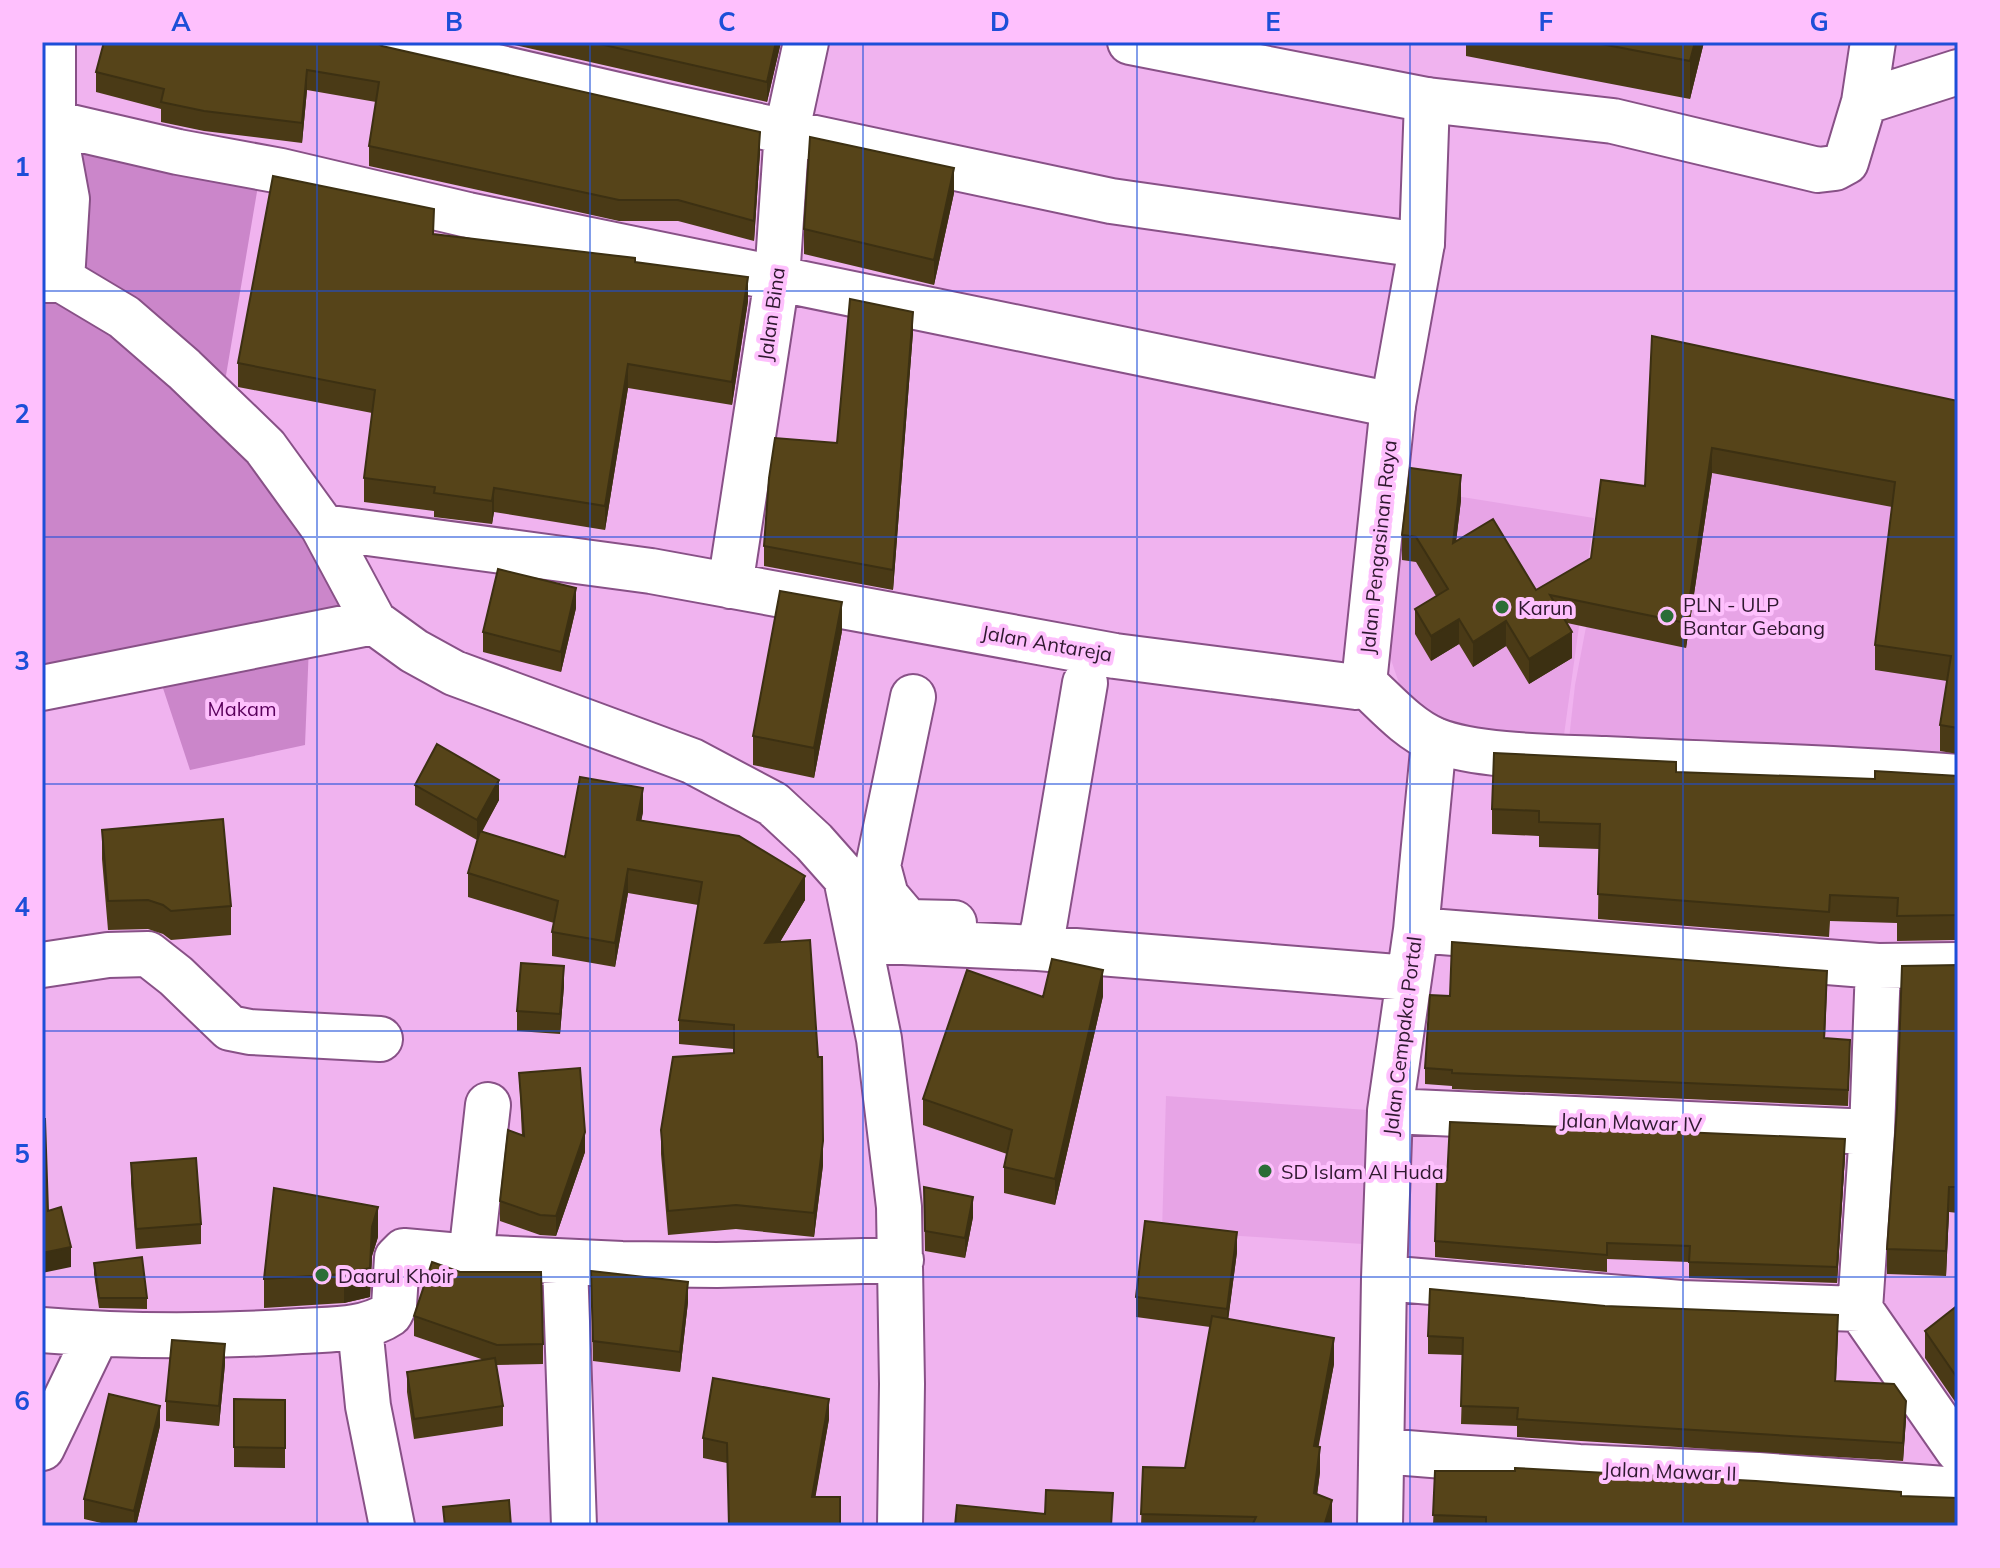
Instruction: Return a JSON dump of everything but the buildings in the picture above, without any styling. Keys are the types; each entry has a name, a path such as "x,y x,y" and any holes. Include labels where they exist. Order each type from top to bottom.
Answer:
{"street":[{"path":"53,42 53,123 67,199 52,280 124,317 184,369 265,447 323,527 374,622 414,651 454,673 692,761 773,804 814,842 846,878 879,1039 899,1207 900,1526"},
{"path":"388,42 665,106 1111,201 1422,243"},
{"name":"Jalan Bina","path":"730,586 777,279 787,130 806,42"},
{"path":"1130,42 1255,53 1427,100 1613,121 1818,170 1835,168 1846,162 1864,102 1873,42"},
{"path":"1864,102 1958,72"},
{"name":"Jalan Pengasinan Raya","path":"1427,100 1422,243 1393,405 1364,683 1402,718 1434,740 1473,749 1558,757 1862,769 1958,777"},
{"path":"53,123 178,152 281,171 468,215 1393,405"},
{"name":"Jalan Antareja","path":"323,527 651,571 1115,656 1356,687 1364,683"},
{"path":"42,688 374,622"},
{"path":"1041,937 1085,683"},
{"path":"913,697 878,866 886,896 908,922 1409,978"},
{"name":"Jalan Cempaka Portal","path":"1380,1526 1390,1111 1416,930 1434,740"},
{"path":"1416,930 1878,966 1958,965"},
{"path":"859,940 1041,937"},
{"path":"42,965 108,955 148,954 176,976 230,1028 250,1032 380,1039"},
{"path":"1878,966 1872,1132 1860,1309 1958,1450"},
{"path":"471,1257 488,1105"},
{"name":"Jalan Mawar IV","path":"1390,1111 1872,1132"},
{"path":"42,1330 202,1337 360,1327 390,1314 394,1306 397,1258 404,1251 565,1263 717,1265 901,1260"},
{"path":"565,1263 574,1526"},
{"path":"1384,1278 1681,1303 1860,1309"},
{"path":"360,1327 368,1406 392,1526"},
{"path":"42,1448 97,1334"},
{"name":"Jalan Mawar II","path":"1382,1451 1579,1467 1758,1475 1958,1490"}],"shaded area":[{"path":"1652,362 1958,426 1958,639 1937,769 1568,748 1586,627 1644,511"},
{"path":"1406,488 1594,518 1563,742 1463,735 1403,695 1388,651"},
{"name":"SD Islam Al Huda","path":"1166,1096 1368,1110 1363,1244 1162,1231"}],"green space":[{"path":"53,123 261,168 221,405 374,622 42,688 42,280"},
{"name":"Makam","path":"309,645 305,745 190,770 159,676"}],"place":[{"name":"Karun","path":"1502,607"},
{"name":"PLN - ULP Bantar Gebang","path":"1667,616"},
{"name":"SD Islam Al Huda","path":"1265,1171"},
{"name":"Daarul Khoir","path":"322,1275"}]}
